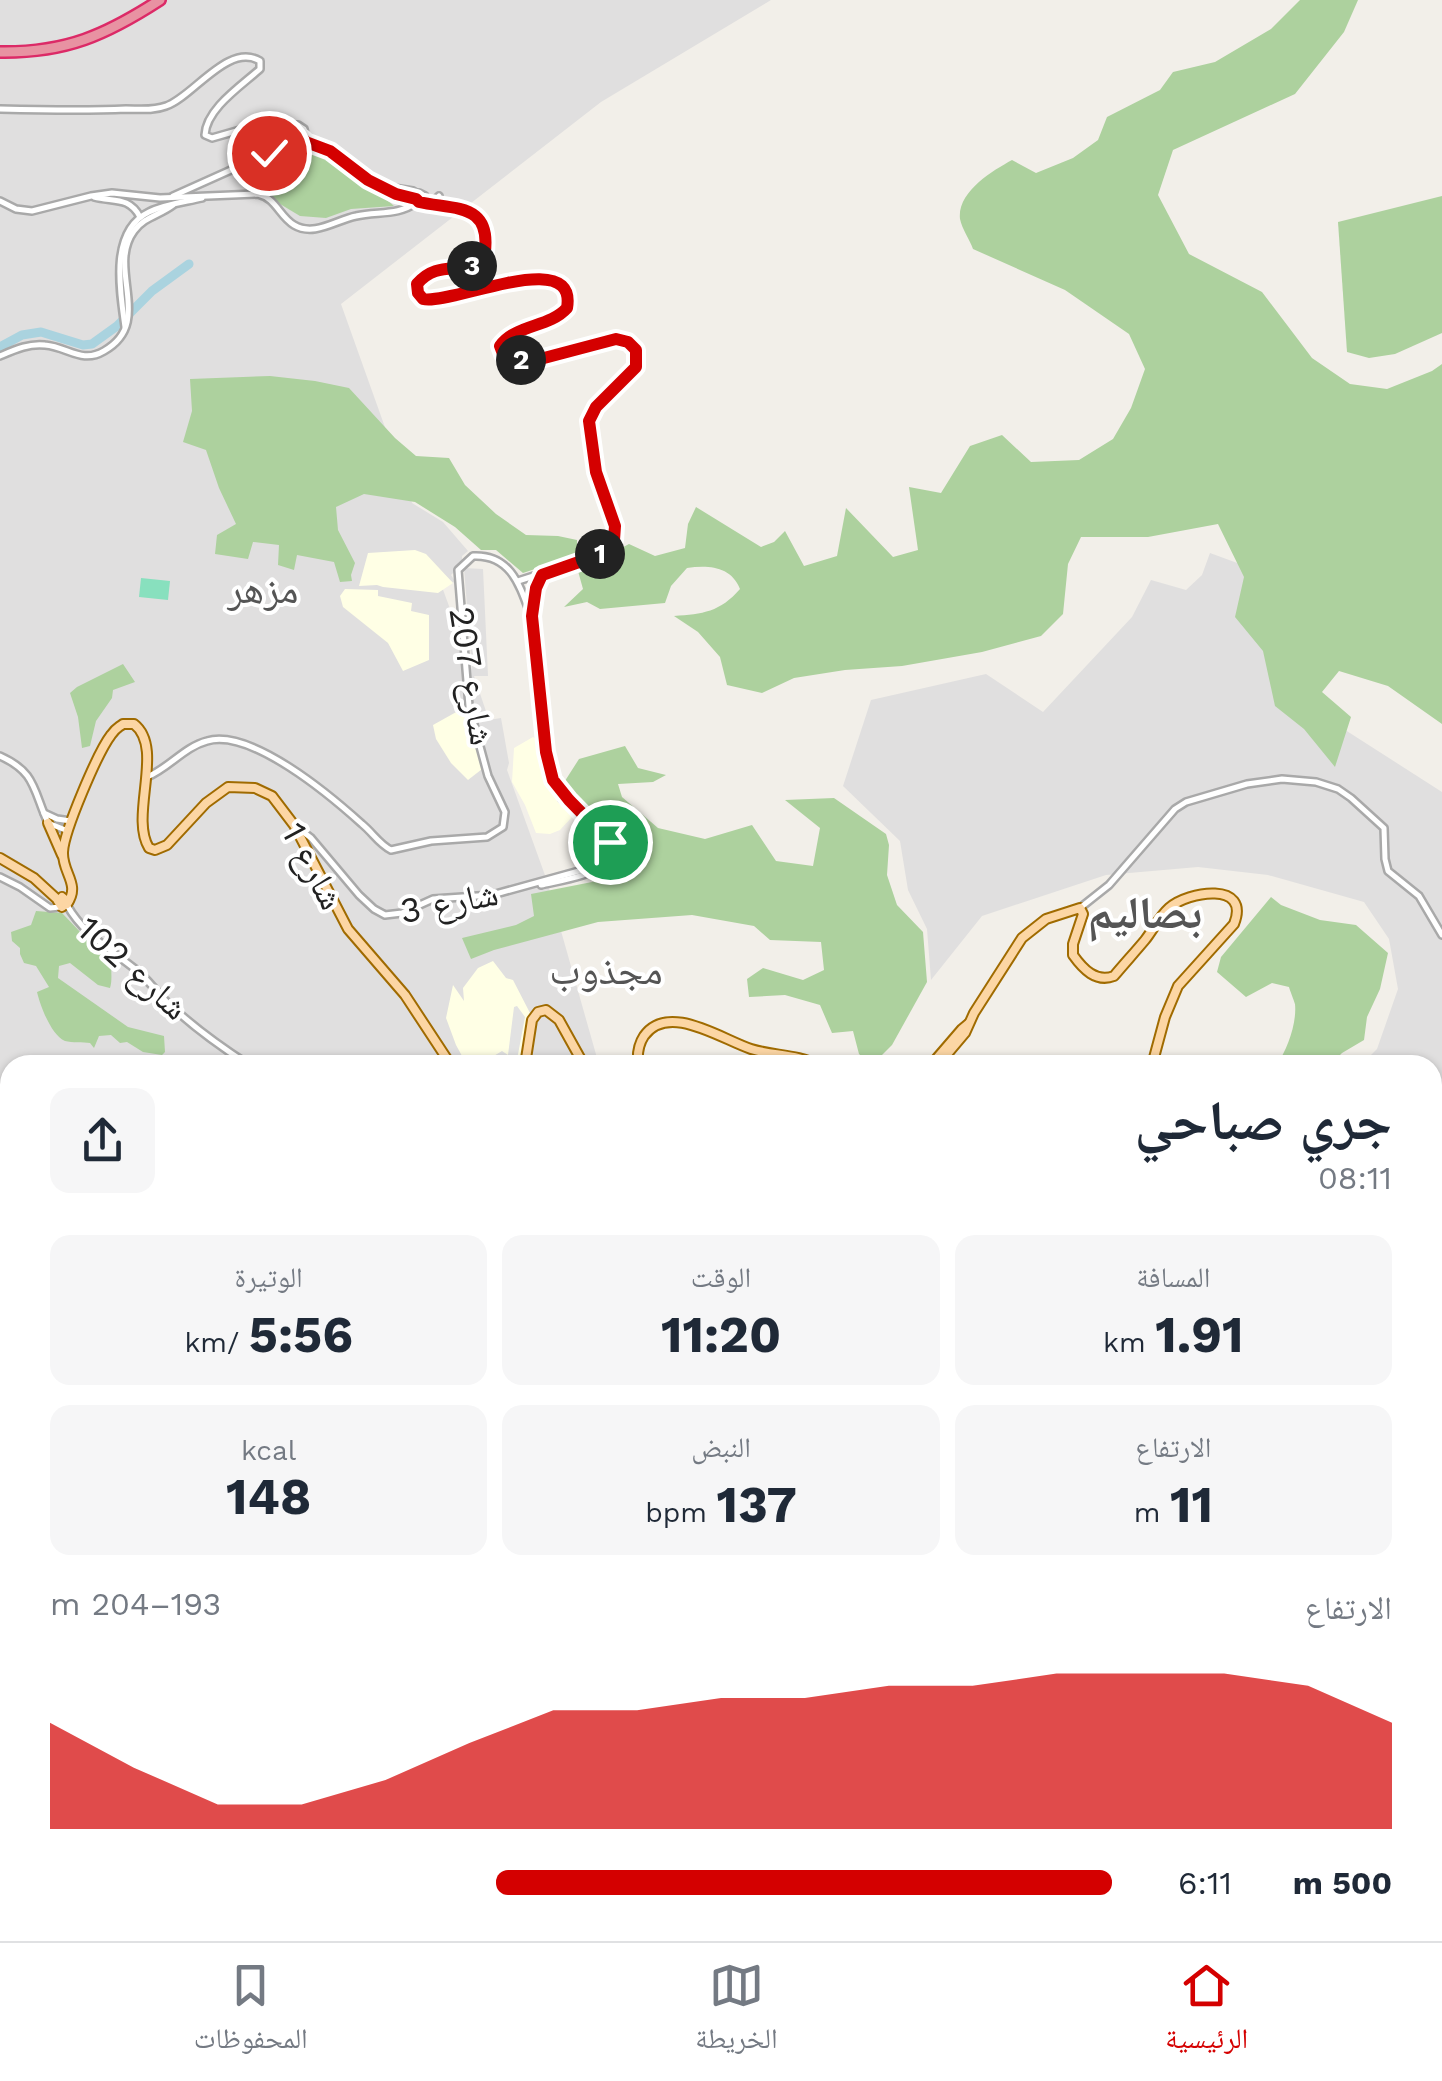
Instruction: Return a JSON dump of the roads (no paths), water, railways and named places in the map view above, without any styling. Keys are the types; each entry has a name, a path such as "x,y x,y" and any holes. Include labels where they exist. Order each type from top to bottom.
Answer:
{"highway":[{"path":"0,52 76,44 121,24 160,0"}],"main road":[{"path":"62,855 69,826 109,738 123,724 134,724 143,735 145,778"},
{"name":"شارع 1","path":"145,778 143,835 146,844 155,850 167,845 206,802 228,788 246,786 267,793 279,803 348,930 405,995 444,1055"},
{"name":"شارع 102","path":"48,823 70,877 62,902"},
{"path":"0,858 24,870 62,902"},
{"path":"944,1055 965,1033 1022,938 1046,919 1080,908 1083,914 1073,956 1093,976 1106,979 1114,976 1163,914 1182,898 1212,892 1227,897 1236,906 1237,915 1227,933 1178,986 1155,1055"},
{"path":"527,1055 532,1020 538,1012 546,1010 559,1020 578,1055"},
{"path":"637,1055 647,1032 662,1023 677,1021 757,1050 786,1055"}],"street":[{"path":"0,110 166,106 183,97 215,69 253,57 260,61 260,69 228,97 206,126 205,135 212,138 275,120 291,127"},
{"path":"127,310 121,248 129,229 148,212 298,139 304,134 296,124 289,133 298,139 330,151 362,177 384,188 395,187 418,199 470,213 485,232 484,258 476,264 427,274 417,284 420,296 432,301 499,284 550,280 566,288 567,308 550,321 507,338 500,346 504,357 544,358 616,339 625,340 638,356 636,367 589,421 599,482 615,526 614,540 596,556 518,581"},
{"path":"0,201 32,211 112,193 172,201 263,195 295,225 306,229 359,215 390,213 410,207 418,199"},
{"path":"91,196 127,202 140,218"},
{"path":"436,204 439,196"},
{"path":"0,356 40,344 92,357 115,344 124,325 128,325 126,244 140,224 172,201"},
{"name":"شارع 207","path":"145,778 202,743 215,739 238,742 292,768 391,850 431,841 486,838 502,829 505,812 488,776 469,706 457,572 473,556 498,560 518,581 532,616"},
{"path":"532,616 542,575"},
{"name":"شارع 3","path":"294,825 311,838 359,895 385,915 433,898 492,895 559,881 607,864 614,851 610,842 553,780 546,752 532,616"},
{"path":"0,756 14,762 29,776 48,823 69,826"},
{"path":"1080,908 1109,884 1175,809 1186,802 1256,782 1316,782 1351,798 1384,828 1388,870 1419,896 1442,935"},
{"path":"44,813 69,826"},
{"path":"0,876 43,903 62,902"},
{"name":"شارع 102","path":"62,902 91,936 136,969 168,1003 235,1055"}],"waterway":[{"path":"0,347 22,335 41,332 83,345 92,344 189,264"}],"district":[{"name":"مزهر","path":"263,589"},
{"name":"بصاليم","path":"1145,912"},
{"name":"مجذوب","path":"606,970"}]}
